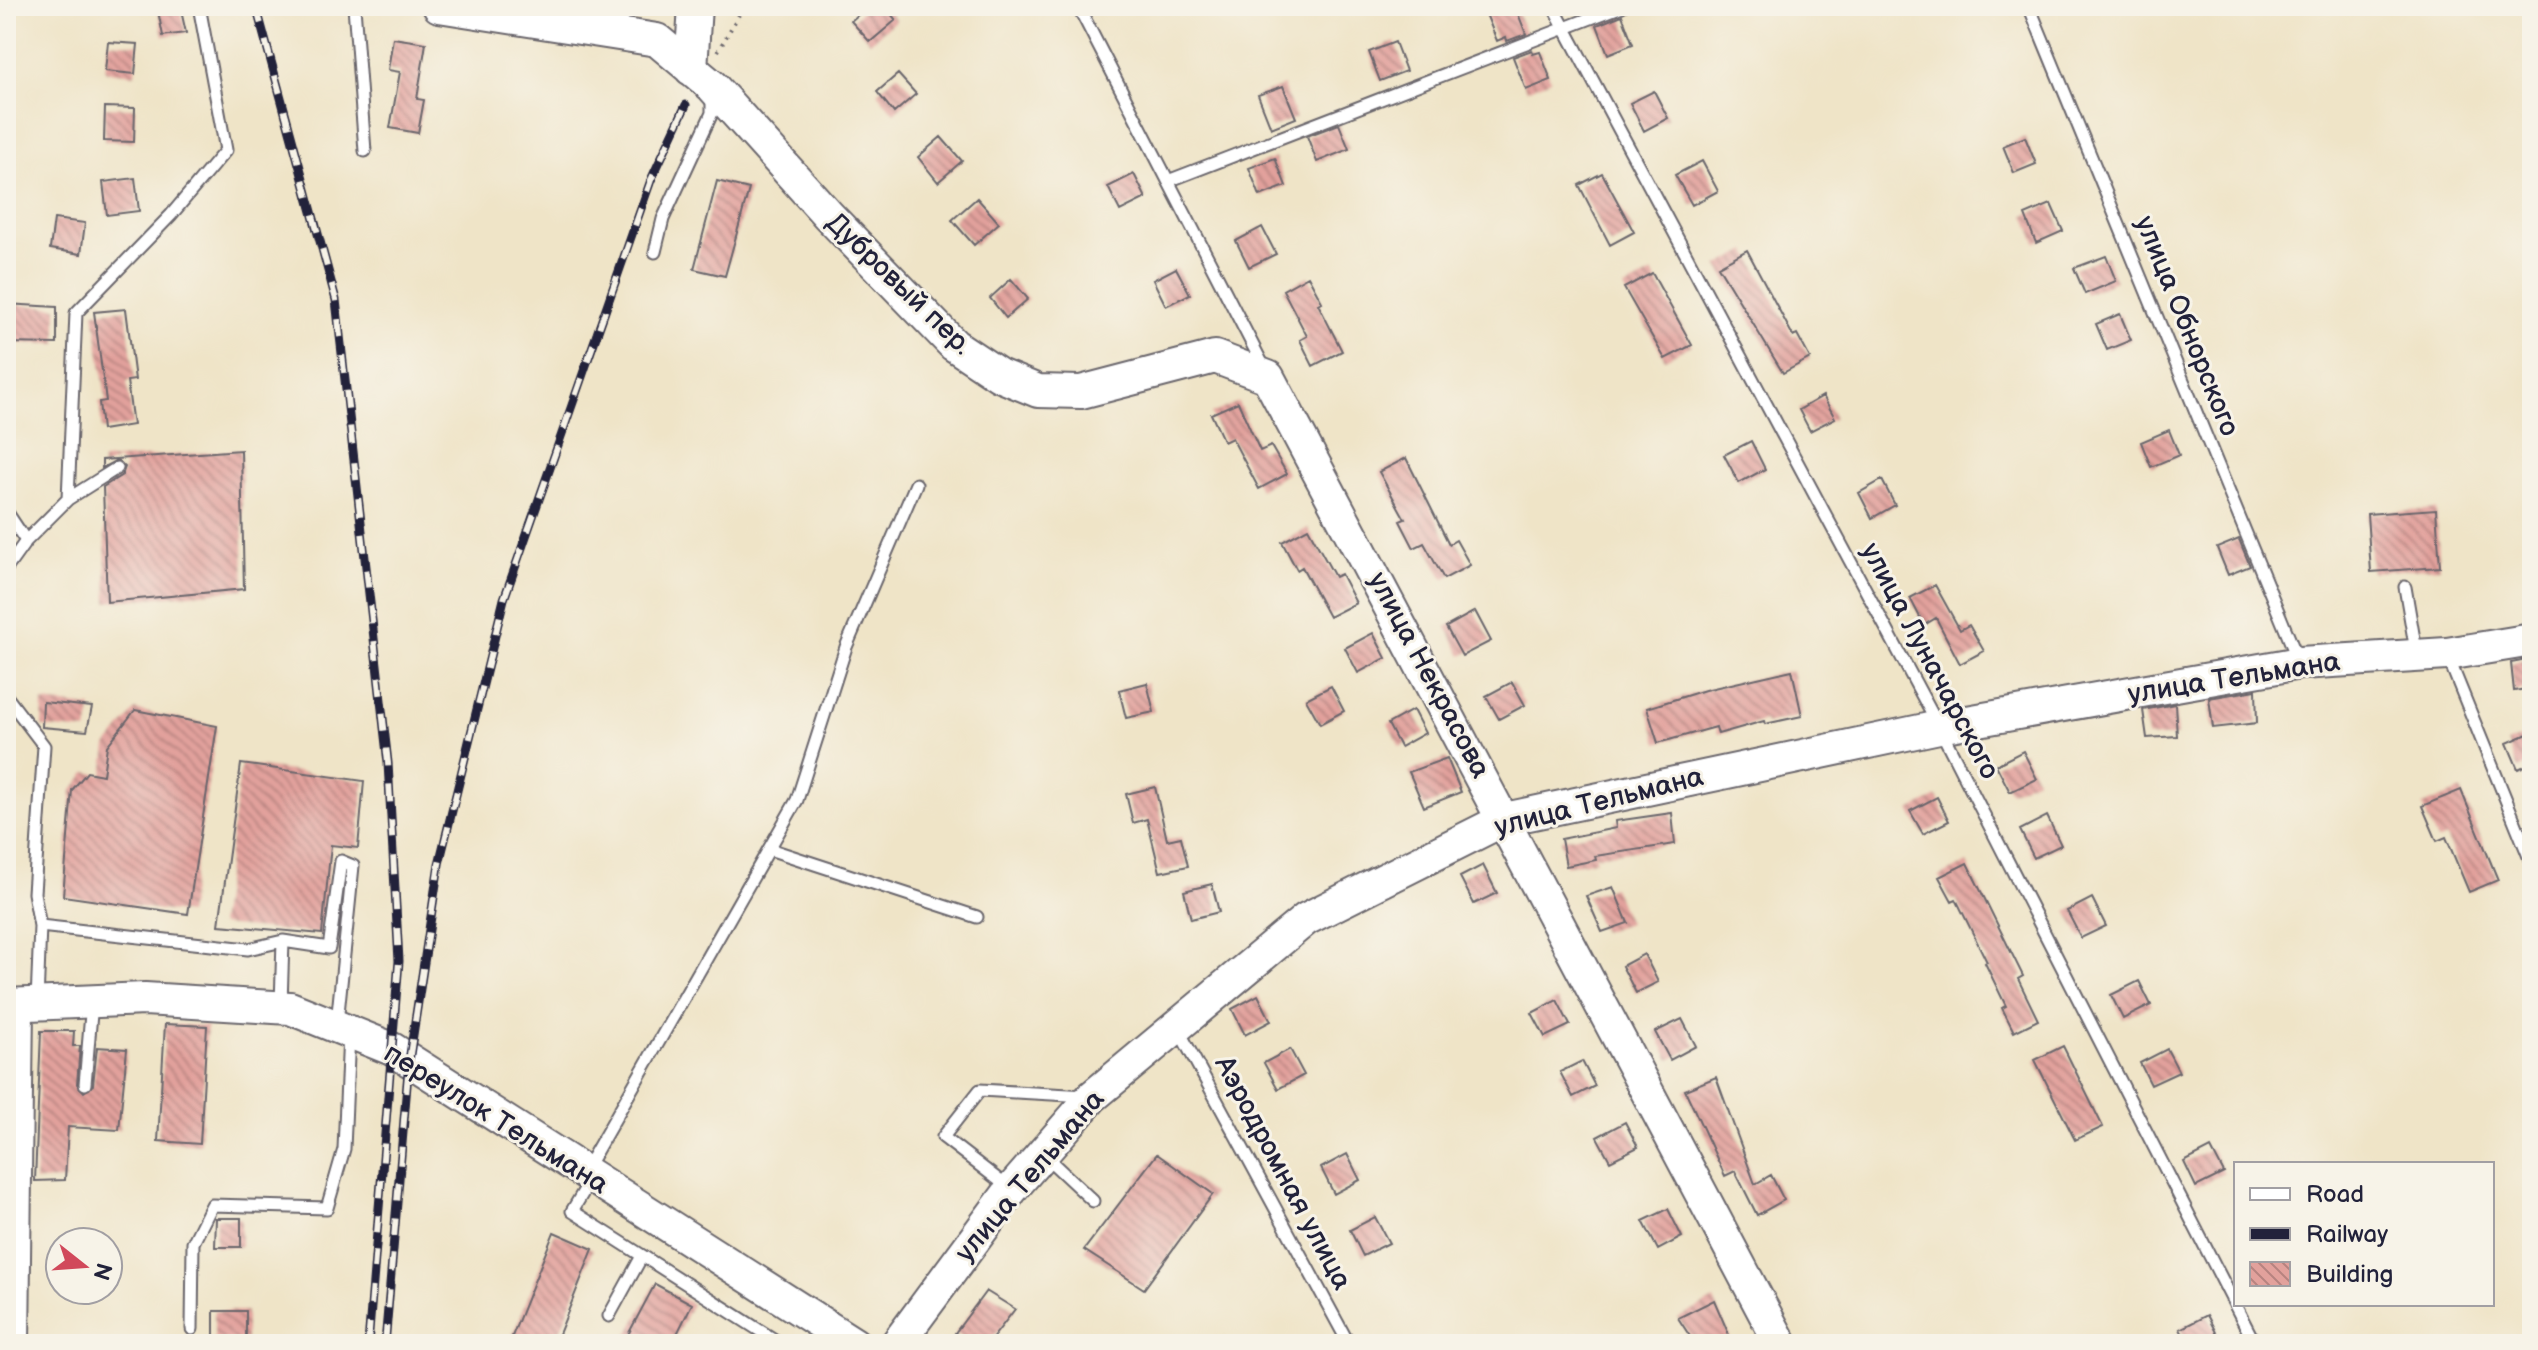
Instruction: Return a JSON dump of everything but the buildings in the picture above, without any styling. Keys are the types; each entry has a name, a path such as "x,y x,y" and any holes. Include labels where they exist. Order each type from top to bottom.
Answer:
{"street":[{"name":"Дубровый пер.","path":"439,6 657,40 702,77 828,215 954,345 999,375 1038,391 1081,392 1215,357 1268,377"},
{"path":"695,6 702,77"},
{"name":"улица Некрасова","path":"1268,377 1781,1344"},
{"name":"улица Тельмана","path":"897,1344 1011,1190 1092,1097 1306,919 1505,819 1939,727 2300,663 2432,655 2532,640"},
{"name":"переулок Тельмана","path":"22,1005 145,999 281,1008 392,1049 854,1344"},
{"path":"18,1344 22,1005"}],"lane":[{"path":"68,499 76,313 171,215 226,150 199,6"},
{"path":"354,6 365,151"},
{"name":"улица Некрасова","path":"1078,6 1268,377"},
{"name":"улица Луначарского","path":"1553,6 1939,727 2234,1303"},
{"path":"1168,181 1622,6"},
{"name":"улица Обнорского","path":"2029,6 2300,663"},
{"path":"655,252 663,219 712,113 702,77"},
{"path":"6,569 26,541 68,499 117,468"},
{"path":"781,1344 572,1211 587,1176 797,800 846,647 916,484"},
{"path":"6,511 26,541"},
{"path":"2405,587 2432,655 2532,864"},
{"path":"6,696 44,746 34,893 40,926 22,1005"},
{"path":"769,849 977,917"},
{"path":"40,926 248,949 283,941 329,948 341,861 353,866 343,1030 344,1149 327,1208 212,1205 193,1243 192,1329"},
{"path":"281,1008 283,941"},
{"path":"85,1084 92,1002"},
{"name":"Аэродромная улица","path":"1176,1025 1349,1344"},
{"path":"1011,1190 943,1137 980,1090 1092,1097"},
{"path":"1044,1154 1093,1201"},
{"path":"609,1316 642,1256"},
{"name":"улица Луначарского","path":"2236,1306 2255,1344"}],"path":[{"path":"702,77 744,6"}],"railway":[{"path":"256,6 336,300 388,763 399,961 368,1344"},
{"path":"385,1344 409,1061 439,864 504,599 651,180 686,105"}]}
